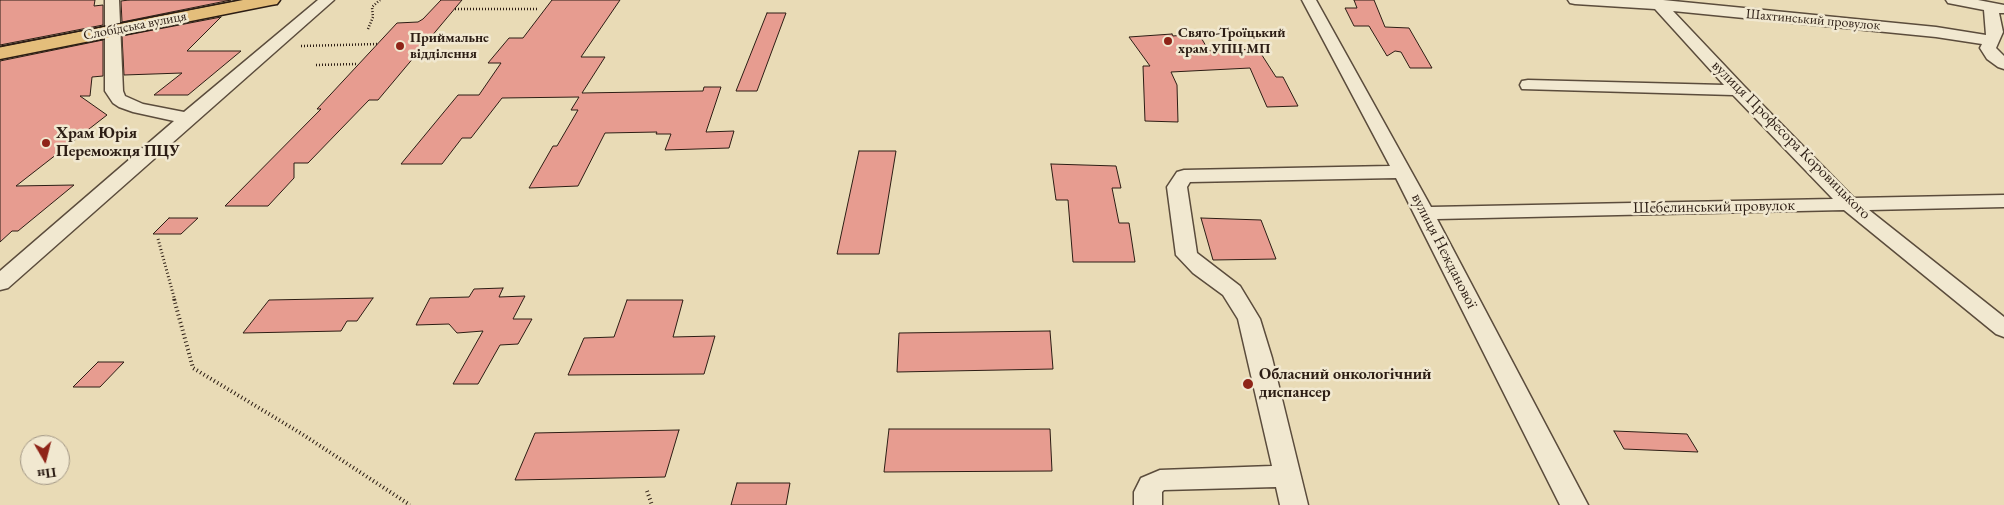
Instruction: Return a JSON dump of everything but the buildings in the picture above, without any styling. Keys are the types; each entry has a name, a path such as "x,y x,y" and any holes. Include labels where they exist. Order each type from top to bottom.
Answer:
{"main road":[{"name":"Слобідська вулиця","path":"0,53 249,2 271,0"}],"street":[{"path":"112,0 114,91 119,99 125,104 139,108 188,118"},
{"path":"0,283 188,118 327,0"},
{"name":"вулиця Нежданової","path":"1309,0 1403,172 1574,505"},
{"name":"Шахтинський провулок","path":"1575,0 1657,3 1936,32 1990,40"},
{"path":"1953,0 1998,8 1995,32 1988,48 2004,64"},
{"name":"вулиця Професора Коровицького","path":"1657,3 1738,90 1849,204 2004,329"},
{"path":"1528,86 1738,90"},
{"path":"1294,505 1260,358 1249,319 1232,291 1187,255 1177,187 1184,176 1403,172"},
{"name":"Шебелинський провулок","path":"1424,213 2004,201"},
{"path":"1148,505 1148,492 1151,484 1160,480 1287,476"}],"path":[{"path":"368,29 373,17 372,7 380,0"},
{"path":"455,9 539,9"},
{"path":"301,46 378,44"},
{"path":"316,65 358,64"},
{"path":"158,239 193,368 302,434 410,505"},
{"path":"647,491 652,505"}],"tram line":[{"path":"0,47 238,0"}],"place":[{"name":"Свято-Троїцький храм УПЦ МП","path":"1168,41"},
{"name":"Приймальне відділення","path":"400,46"},
{"name":"Храм Юрія Переможця ПЦУ","path":"46,143"},
{"name":"Обласний онкологічний диспансер","path":"1248,384"}]}
